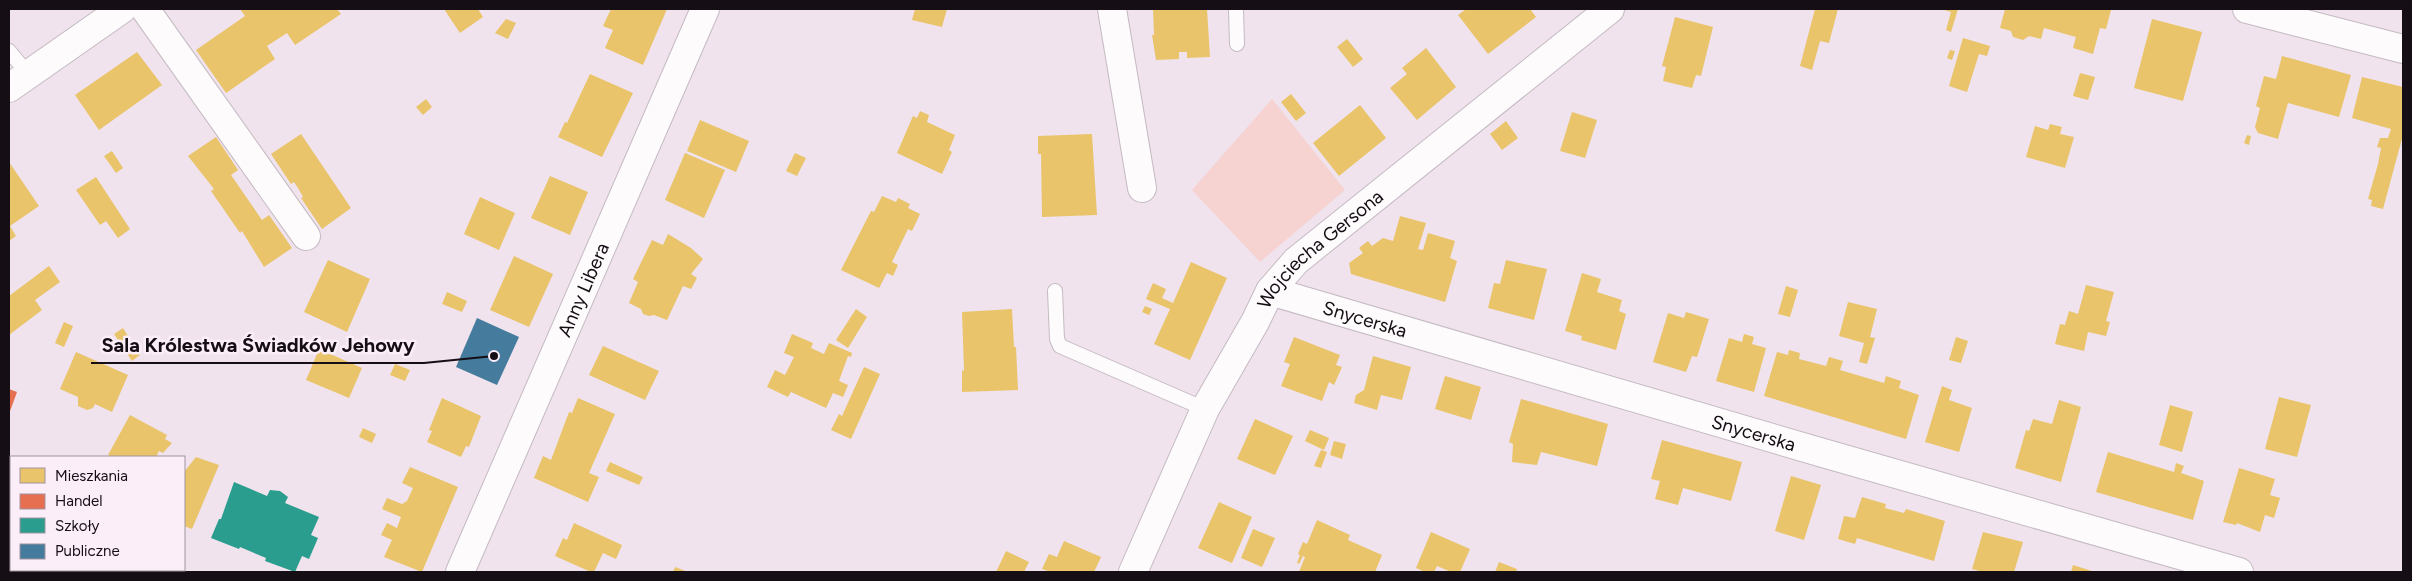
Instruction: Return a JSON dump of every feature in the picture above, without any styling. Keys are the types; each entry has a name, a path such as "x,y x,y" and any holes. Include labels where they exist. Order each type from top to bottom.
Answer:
{"street":[{"path":"19,82 122,9"},
{"path":"145,9 306,236"},
{"name":"Anny Libera","path":"460,572 705,9"},
{"path":"1112,9 1142,188"},
{"name":"Wojciecha Gersona","path":"1135,572 1205,409 1255,322 1270,291 1296,261 1610,9"},
{"path":"2247,9 2403,50"},
{"name":"Snycerska","path":"1270,291 1823,453 2239,572"}],"lane":[{"path":"1236,9 1237,44"},
{"path":"9,51 19,82"},
{"path":"1055,291 1057,339 1060,346 1205,409"}],"shaded area":[{"path":"1272,99 1345,190 1260,262 1192,190"}],"building: Mieszkania":[{"path":"240,9 337,9 341,14 295,45 287,33 267,46 275,59 226,93 196,50 245,16"},
{"path":"444,9 478,9 483,17 460,33"},
{"path":"611,9 667,9 643,65 605,48 613,30 603,26"},
{"path":"915,9 947,9 942,27 912,20"},
{"path":"1153,9 1207,9 1210,57 1187,58 1187,52 1179,52 1179,59 1156,60 1152,35 1154,35"},
{"path":"1466,9 1530,9 1536,17 1488,54 1458,15"},
{"path":"1815,9 1838,9 1829,43 1820,41 1812,70 1800,66"},
{"path":"1941,9 1958,9 1951,32 1946,30 1951,12"},
{"path":"2005,9 2111,10 2106,29 2100,28 2093,54 2073,48 2076,37 2044,28 2041,39 2029,36 2023,40 2013,37 2011,31 2000,28"},
{"path":"1675,17 1713,27 1701,76 1696,75 1692,88 1663,81 1666,67 1662,66"},
{"path":"506,19 516,23 508,39 495,33"},
{"path":"2152,19 2202,32 2183,101 2134,88"},
{"path":"1963,38 1990,46 1987,56 1979,54 1967,92 1949,86"},
{"path":"1347,39 1363,59 1353,67 1337,47"},
{"path":"1426,48 1456,87 1417,120 1390,88 1407,74 1402,68"},
{"path":"1950,50 1955,51 1952,60 1947,58"},
{"path":"137,52 162,85 99,130 75,95"},
{"path":"2282,56 2351,75 2339,117 2288,103 2278,139 2258,133 2255,127 2260,108 2256,106 2264,76 2276,79"},
{"path":"2080,73 2095,77 2088,100 2073,96"},
{"path":"590,74 633,93 602,157 558,137 565,122 567,123"},
{"path":"2362,77 2403,87 2403,135 2383,209 2371,206 2372,200 2368,199 2381,148 2377,147 2380,138 2388,138 2391,129 2352,118"},
{"path":"1291,94 1306,113 1296,121 1281,102"},
{"path":"426,99 432,107 423,115 416,107"},
{"path":"1360,105 1386,138 1339,176 1313,143"},
{"path":"920,111 929,115 927,122 955,135 949,150 952,152 942,174 897,153 913,116 917,118"},
{"path":"1572,112 1597,120 1585,158 1560,151"},
{"path":"700,120 749,141 736,172 687,151"},
{"path":"1506,121 1518,138 1502,150 1490,134"},
{"path":"2050,124 2062,127 2060,134 2074,137 2065,168 2026,157 2035,126 2048,130"},
{"path":"301,134 351,208 322,229 301,198 303,197 294,182 291,184 271,154"},
{"path":"1092,134 1097,215 1042,217 1041,154 1038,154 1038,136"},
{"path":"2247,135 2251,136 2249,145 2244,143"},
{"path":"216,137 238,170 231,175 262,220 269,215 292,248 264,267 242,231 240,233 211,191 214,189 188,156"},
{"path":"112,151 123,168 116,173 104,156"},
{"path":"685,153 725,170 704,218 665,200"},
{"path":"795,153 806,158 797,176 786,171"},
{"path":"9,162 39,206 10,226 16,236 9,241"},
{"path":"550,176 588,192 570,235 531,218"},
{"path":"96,177 130,229 118,238 106,221 100,225 76,190"},
{"path":"882,196 896,202 898,198 910,204 908,208 920,214 912,231 908,229 892,262 898,265 893,276 887,273 879,288 841,270 871,211 874,212"},
{"path":"480,197 515,213 499,250 464,234"},
{"path":"1400,216 1426,223 1418,249 1423,250 1428,233 1455,241 1450,258 1457,261 1445,302 1351,274 1349,263 1363,253 1359,248 1368,241 1372,246 1383,238 1393,241"},
{"path":"668,234 691,248 703,259 691,274 697,278 691,289 683,286 667,320 654,315 643,314 641,309 629,303 638,282 633,279 652,240 663,245"},
{"path":"514,256 553,274 529,327 490,310"},
{"path":"328,260 370,279 347,332 304,312"},
{"path":"1506,260 1547,269 1534,320 1488,308 1494,283 1500,284"},
{"path":"1191,262 1227,278 1190,360 1154,344 1170,309 1146,299 1153,283 1166,289 1162,298 1173,303"},
{"path":"49,266 60,282 35,300 42,310 9,335 9,296"},
{"path":"1582,273 1601,279 1597,292 1622,300 1619,311 1626,314 1616,350 1581,340 1582,336 1565,331"},
{"path":"2086,285 2114,292 2106,321 2110,322 2106,336 2088,332 2084,351 2055,344 2060,324 2065,325 2069,311 2078,314"},
{"path":"1786,286 1798,290 1790,317 1778,314"},
{"path":"447,292 467,301 462,312 442,304"},
{"path":"1848,302 1877,309 1870,337 1875,338 1867,364 1859,362 1864,343 1839,336"},
{"path":"1145,306 1152,309 1149,315 1142,312"},
{"path":"856,309 867,317 848,348 836,340"},
{"path":"1012,309 1018,390 962,392 962,371 964,370 962,312"},
{"path":"1686,312 1709,319 1697,357 1692,356 1686,372 1653,362 1668,313 1684,318"},
{"path":"64,322 73,326 64,347 55,343"},
{"path":"123,328 140,355 132,361 114,334"},
{"path":"792,334 813,343 811,348 824,354 829,343 852,353 851,357 848,356 839,381 848,385 843,397 833,393 826,408 791,392 788,397 767,387 775,370 785,375 794,357 784,353"},
{"path":"1744,334 1754,337 1752,344 1766,348 1754,392 1716,381 1729,338 1742,342"},
{"path":"1294,337 1340,355 1336,365 1342,367 1334,385 1329,382 1322,401 1281,386 1290,364 1284,362"},
{"path":"1956,337 1968,341 1961,363 1949,360"},
{"path":"603,346 659,371 645,400 589,375"},
{"path":"319,349 362,368 349,398 306,380"},
{"path":"1789,350 1800,353 1799,359 1826,366 1829,357 1843,361 1840,370 1884,383 1886,376 1901,381 1899,388 1919,395 1906,439 1764,396 1777,352 1788,355"},
{"path":"76,352 128,375 112,412 95,404 93,408 87,410 78,406 78,397 60,389"},
{"path":"1373,356 1411,367 1402,400 1381,395 1377,410 1354,403 1356,395 1364,390"},
{"path":"395,364 410,370 405,381 390,375"},
{"path":"864,367 880,374 851,439 831,430 839,414 842,416"},
{"path":"1445,376 1481,387 1471,420 1435,409"},
{"path":"1942,386 1952,390 1949,400 1972,408 1959,452 1925,442"},
{"path":"2279,397 2311,405 2297,457 2265,449"},
{"path":"442,398 481,416 469,447 466,446 461,457 427,442 432,431 429,430"},
{"path":"578,398 615,414 589,473 599,477 588,502 534,478 543,456 551,460 569,412 572,413"},
{"path":"1521,399 1608,424 1597,466 1541,452 1537,465 1512,462 1513,444 1509,442"},
{"path":"2059,400 2081,407 2061,482 2015,468 2026,430 2029,431 2033,419 2052,424"},
{"path":"2170,405 2193,412 2182,452 2159,445"},
{"path":"130,415 167,435 165,439 172,443 163,453 159,451 156,456 108,455"},
{"path":"1255,419 1293,436 1275,475 1237,459"},
{"path":"363,428 376,434 372,443 359,437"},
{"path":"1310,430 1329,438 1324,450 1305,441"},
{"path":"1662,440 1742,462 1731,501 1683,488 1678,505 1655,499 1660,481 1651,479"},
{"path":"1334,441 1346,444 1342,459 1330,455"},
{"path":"1321,450 1327,452 1321,468 1314,466"},
{"path":"2108,452 2174,472 2176,463 2184,466 2181,473 2204,481 2193,520 2096,492"},
{"path":"196,457 219,465 192,529 185,526 185,471"},
{"path":"610,462 643,477 639,485 606,471"},
{"path":"410,467 458,487 422,572 384,557 392,540 381,535 387,523 397,528 401,517 382,509 387,498 402,504 407,501 413,488 402,483"},
{"path":"2239,468 2275,479 2270,495 2280,498 2274,518 2265,515 2260,532 2237,523 2236,525 2223,522"},
{"path":"1791,476 1821,485 1804,540 1775,531"},
{"path":"1862,497 1886,504 1885,508 1904,513 1906,509 1945,521 1934,561 1857,538 1855,544 1838,539 1844,516 1855,518"},
{"path":"1219,502 1252,517 1232,563 1198,548"},
{"path":"1317,520 1350,535 1348,540 1382,555 1375,572 1299,572 1305,557 1303,556 1299,564 1297,563 1300,555 1298,554 1303,542 1307,544"},
{"path":"574,523 622,545 616,559 603,553 594,572 591,572 555,556 563,538 567,540"},
{"path":"1253,529 1275,538 1262,567 1241,558"},
{"path":"1431,532 1470,549 1460,572 1451,572 1437,566 1434,572 1425,572 1416,568"},
{"path":"1983,532 2023,542 2014,572 1983,572 1972,569"},
{"path":"1064,541 1101,557 1094,572 1051,572 1042,569 1049,554 1057,557"},
{"path":"1006,551 1029,562 1024,572 996,572"},
{"path":"1499,562 1517,569 1516,572 1495,572"},
{"path":"2073,565 2095,572 2071,572"},
{"path":"675,567 688,572 673,572"}],"building: Handel":[{"path":"9,389 17,392 9,414"},
{"path":"9,564 10,571 29,572 9,572"}],"building: Szkoły":[{"path":"234,482 267,496 270,490 280,491 288,497 285,503 319,517 311,535 318,538 309,559 302,556 295,572 265,561 266,558 240,547 239,549 211,538 219,519 221,519"}],"building: Publiczne":[{"path":"477,318 519,337 497,385 456,367"}],"place":[{"name":"Sala Królestwa Świadków Jehowy","path":"494,356"}]}
